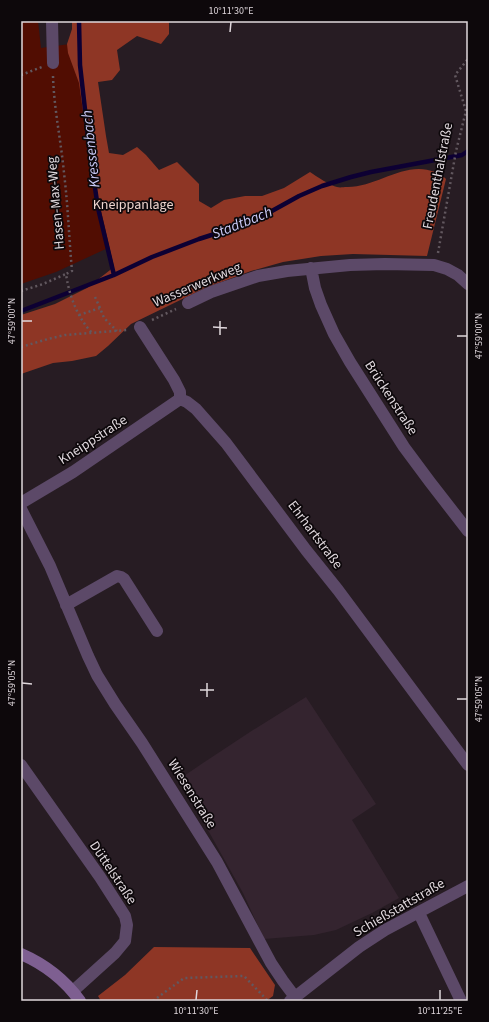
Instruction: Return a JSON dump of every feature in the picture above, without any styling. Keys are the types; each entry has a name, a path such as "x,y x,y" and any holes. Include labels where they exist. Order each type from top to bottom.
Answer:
{"street":[{"path":"52,21 53,63"},
{"name":"Wasserwerkweg","path":"188,304 210,292 258,276 274,273 350,264 434,265"},
{"path":"434,265 447,269 458,275 468,284"},
{"name":"Brückenstraße","path":"311,268 315,288 321,305 334,334 350,362 404,447 468,531"},
{"path":"140,327 174,380 180,392 180,399"},
{"name":"Kneippstraße","path":"21,503 73,472 180,399"},
{"name":"Ehrhartstraße","path":"180,399 196,409 226,443 306,550 338,590 468,765"},
{"name":"Wiesenstraße","path":"21,509 50,566 97,675 213,855 271,963 293,999"},
{"path":"66,605 117,576 121,577 124,579 157,631"},
{"name":"Düttelstraße","path":"21,766 125,916 127,925 126,940 76,996"},
{"name":"Schießstattstraße","path":"293,999 359,947 385,930 468,886"},
{"path":"419,913 461,1001"},
{"path":"21,954 34,960 50,971 64,982 76,996"}],"path":[{"name":"Freudenthalstraße","path":"434,265 440,243 459,139 466,111 455,76 468,59"},
{"path":"21,75 53,63"},
{"name":"Hasen-Max-Weg","path":"53,63 53,82 64,172 71,248 72,271 66,274 72,298 81,320 92,333"},
{"path":"21,291 66,274"},
{"path":"95,297 104,318 117,331"},
{"name":"Wasserwerkweg","path":"21,347 65,335 117,331 140,327 188,304"},
{"path":"79,315 100,308"},
{"path":"153,1001 184,978 244,976 268,1001"}],"shaded area":[{"path":"21,21 38,21 41,48 77,43 110,247 56,272 21,284"},
{"path":"306,697 376,804 352,820 399,898 336,930 314,935 264,939 243,893 199,814 178,780"}],"green space":[{"name":"Kneippanlage","path":"72,21 169,21 169,34 161,44 137,36 117,50 120,70 112,80 98,82 109,153 123,155 137,147 159,170 177,162 199,184 199,201 211,208 224,200 245,196 262,196 284,188 310,172 331,185 341,187 357,186 369,183 412,169 424,169 436,172 446,179 427,256 353,254 321,256 283,262 251,271 205,288 131,324 96,356 53,363 21,374 21,315 55,304 87,288 114,267 90,161 79,83 68,53 67,44 72,29"},
{"path":"154,947 250,948 275,985 273,996 266,1001 101,1001 98,996 125,975"}],"waterway":[{"name":"Kressenbach","path":"79,21 80,65 90,154 98,208 114,275"},
{"name":"Stadtbach","path":"21,311 114,275 152,257 199,239 252,222 299,196 322,186 371,172 462,155 468,151"}]}
